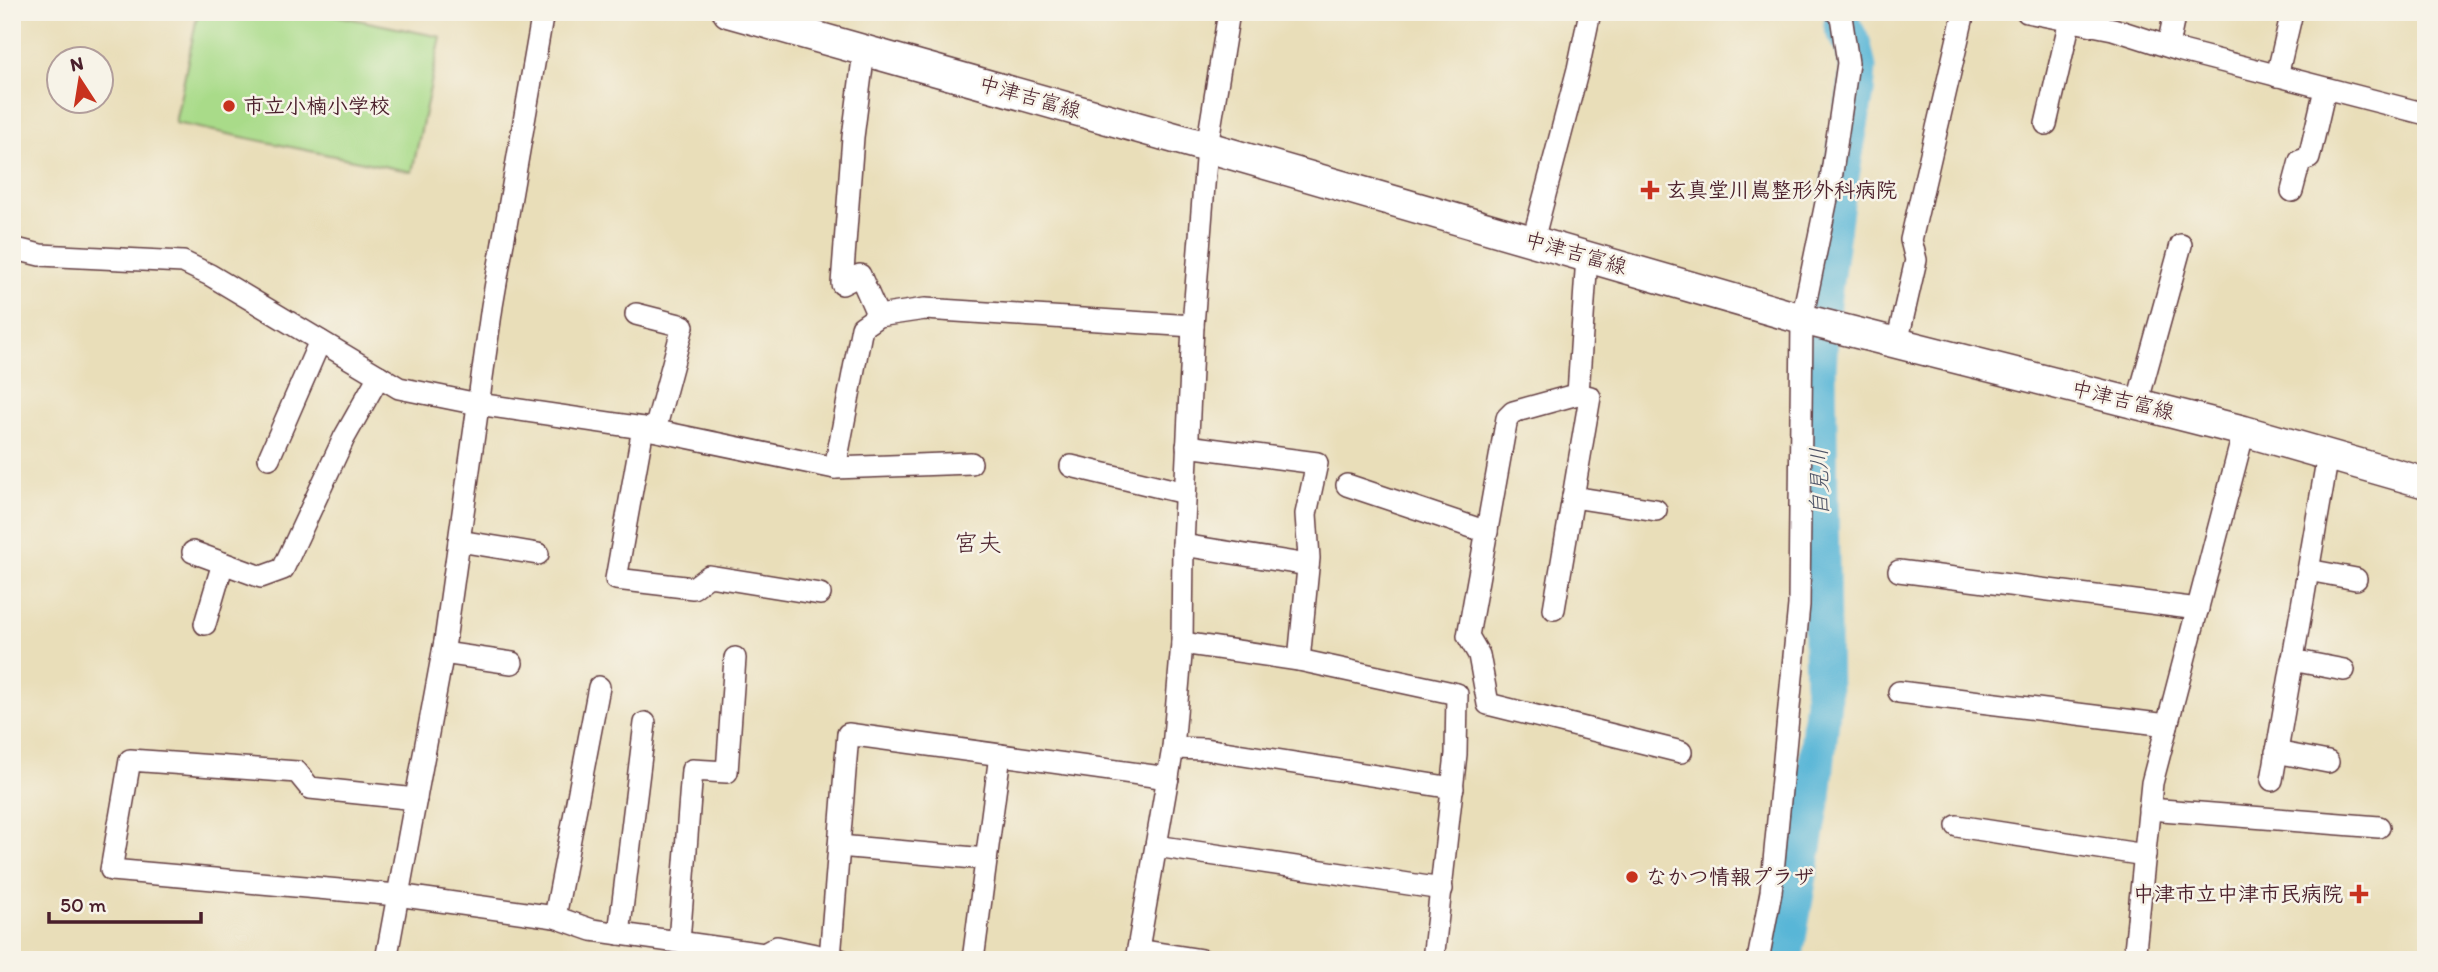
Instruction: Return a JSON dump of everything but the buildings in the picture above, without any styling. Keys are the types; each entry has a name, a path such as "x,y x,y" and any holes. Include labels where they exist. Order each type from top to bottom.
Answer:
{"main road":[{"name":"中津吉富線","path":"728,12 1802,319 2244,431 2426,483"}],"street":[{"path":"386,960 443,653 492,306 543,12"},
{"path":"1202,960 1137,955 1173,748 1182,643 1192,326 1207,147 1229,12"},
{"path":"1532,240 1578,69 1590,12"},
{"path":"1758,960 1772,892 1799,605 1802,319 1831,179 1848,63 1841,16 1836,12"},
{"path":"1897,343 1916,260 1911,240 1964,12"},
{"path":"2027,12 2113,29 2277,76 2426,114"},
{"path":"2168,46 2175,12"},
{"path":"2277,76 2292,12"},
{"path":"2046,124 2070,20"},
{"path":"864,51 853,137 842,284 860,275 878,316"},
{"path":"2292,191 2300,161 2309,158 2325,89"},
{"path":"2137,404 2181,245"},
{"path":"12,248 40,255 183,262 398,388 478,404 649,429 835,468 971,463"},
{"path":"1578,394 1587,256"},
{"path":"835,468 862,327 878,316 925,309 1192,326"},
{"path":"636,314 683,326 649,429 616,579 694,588 709,576 820,594"},
{"path":"269,457 320,341"},
{"path":"193,552 261,577 283,569 344,438 379,376"},
{"path":"1554,609 1590,397 1578,394 1513,412 1507,418 1468,636 1479,654 1488,704 1681,752"},
{"path":"2134,960 2152,783 2244,431"},
{"path":"1187,446 1317,463 1306,514 1308,565 1299,660"},
{"path":"2272,780 2328,455"},
{"path":"1072,466 1185,493"},
{"path":"1347,485 1487,532"},
{"path":"1573,497 1656,510"},
{"path":"459,541 537,554"},
{"path":"1183,545 1308,565"},
{"path":"205,624 223,563"},
{"path":"2308,570 2356,579"},
{"path":"1899,571 2198,609"},
{"path":"1182,643 1299,660 1457,694 1457,754 1433,960"},
{"path":"443,653 512,663"},
{"path":"679,942 692,770 727,772 735,658"},
{"path":"2292,660 2344,670"},
{"path":"555,917 599,687"},
{"path":"1899,692 2167,725"},
{"path":"619,934 645,723"},
{"path":"416,799 310,788 297,772 131,760 111,870 397,895 555,917 592,930 619,934 764,954 777,947 835,959 839,846 848,734 1168,778"},
{"path":"1173,748 1205,749 1453,788"},
{"path":"2276,752 2328,762"},
{"path":"973,960 1000,755"},
{"path":"2149,809 2379,827"},
{"path":"1957,826 2145,855"},
{"path":"839,846 986,859"},
{"path":"1156,846 1442,889"}],"green space":[{"path":"198,12 319,12 441,37 412,172 175,123"}],"waterway":[{"name":"自見川","path":"1784,960 1813,796 1823,700 1818,370 1822,303 1858,68 1853,45 1842,25"}],"place":[{"name":"市立小楠小学校","path":"229,106"},
{"name":"玄真堂川嶌整形外科病院","path":"1650,190"},
{"name":"なかつ情報プラザ","path":"1632,877"},
{"name":"中津市立中津市民病院","path":"2359,894"}],"district":[{"name":"宮夫","path":"978,543"}]}
